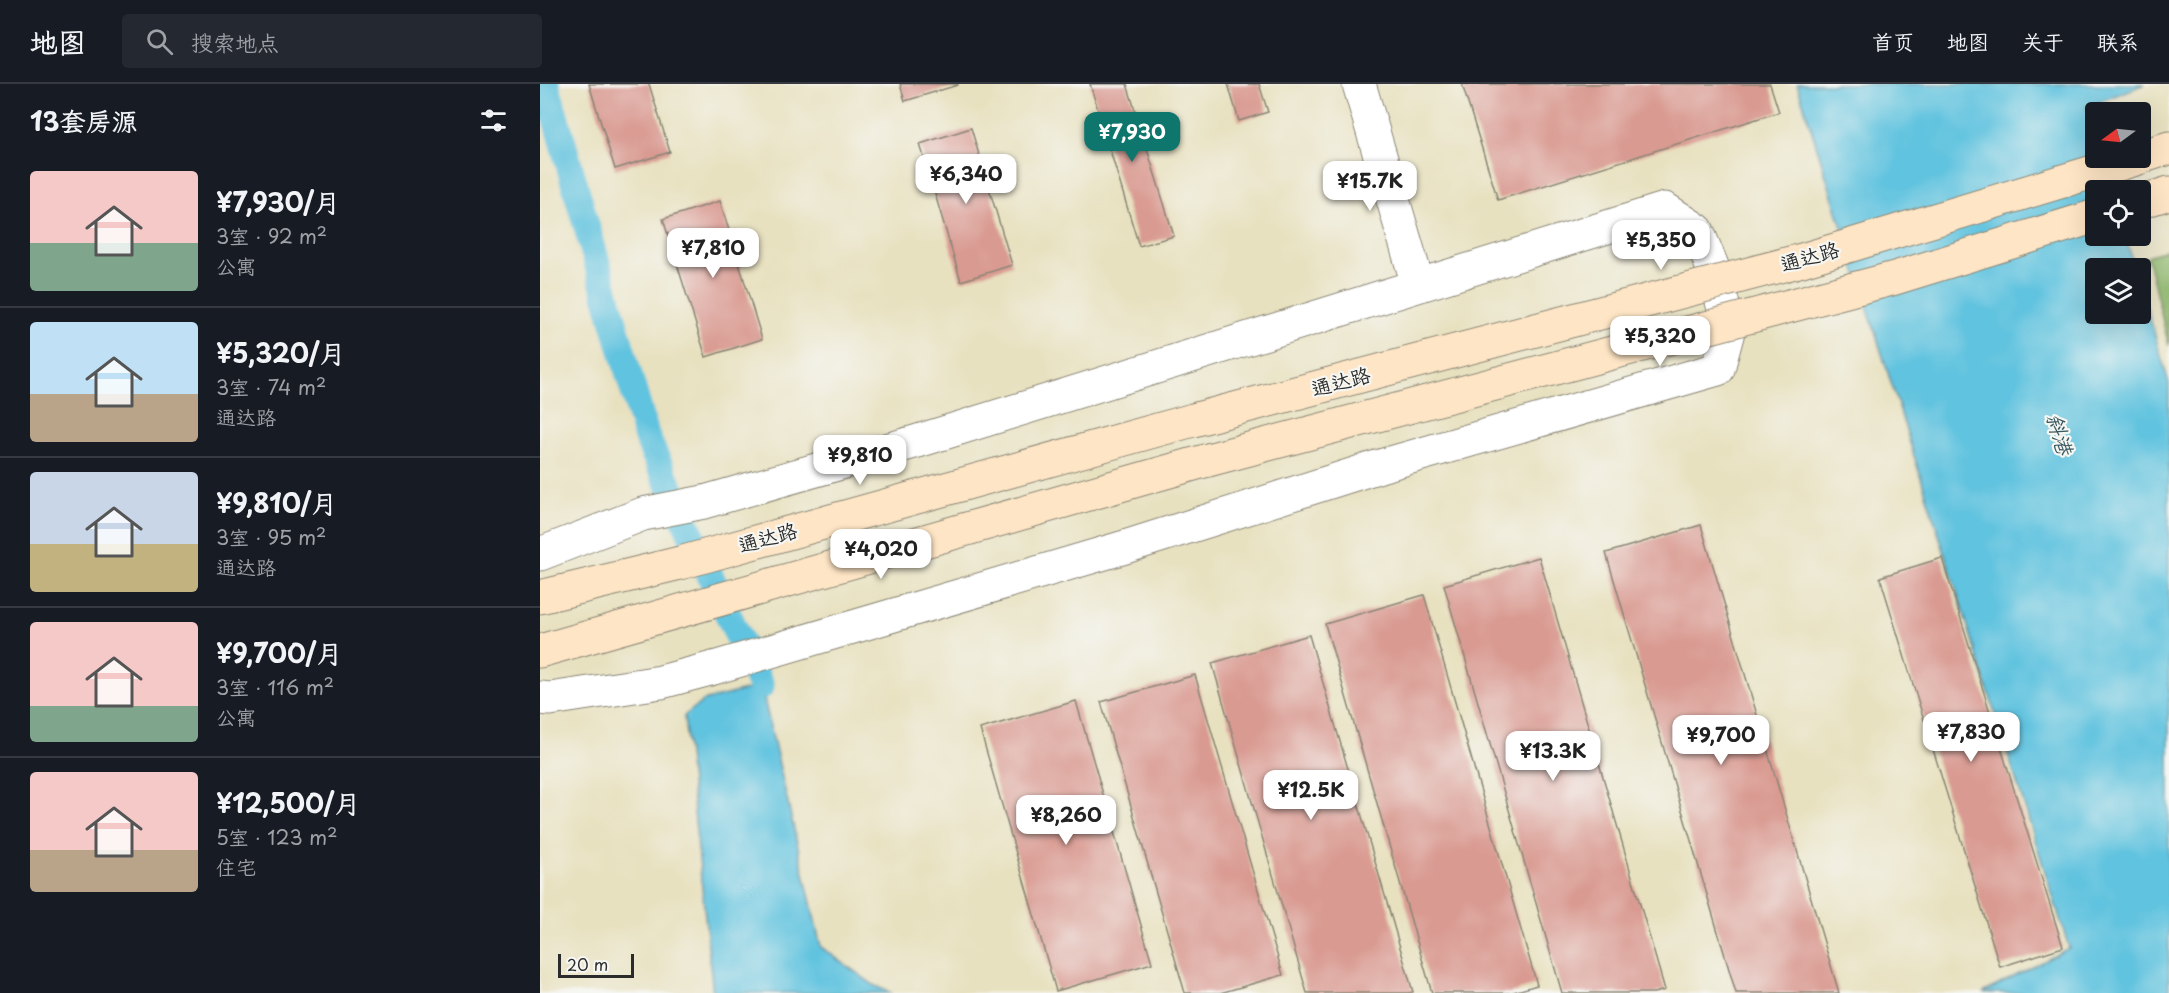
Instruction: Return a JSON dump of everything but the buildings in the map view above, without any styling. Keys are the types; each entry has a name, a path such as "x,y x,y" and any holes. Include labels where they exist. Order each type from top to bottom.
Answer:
{"main road":[{"name":"通达路","path":"2151,154 2169,148"},
{"name":"通达路","path":"540,597 680,563 1192,420 1802,260 2104,168"},
{"path":"2151,199 2169,193"},
{"name":"通达路","path":"540,651 1208,460 1895,278 2085,219"}],"street":[{"path":"1359,84 1418,285"},
{"path":"540,554 643,514 704,502 918,441 1665,209 1697,230 1714,271 1729,328 1718,369 1380,466 1125,547 717,667 661,682 550,699 540,698"}],"green space":[{"path":"2169,249 2169,346 2151,272 2151,258 2147,256"}],"water":[{"name":"斜港","path":"1797,84 2145,84 2099,102 2085,102 2085,168 2104,168 2108,180 2085,180 2085,246 2128,246 2132,258 2085,258 2085,324 2151,324 2151,322 2169,383 2169,993 1983,993 2069,948"},
{"path":"761,686 821,947 875,986 892,993 713,993 684,716 703,701"}],"waterway":[{"path":"546,84 647,438 761,686"}]}
